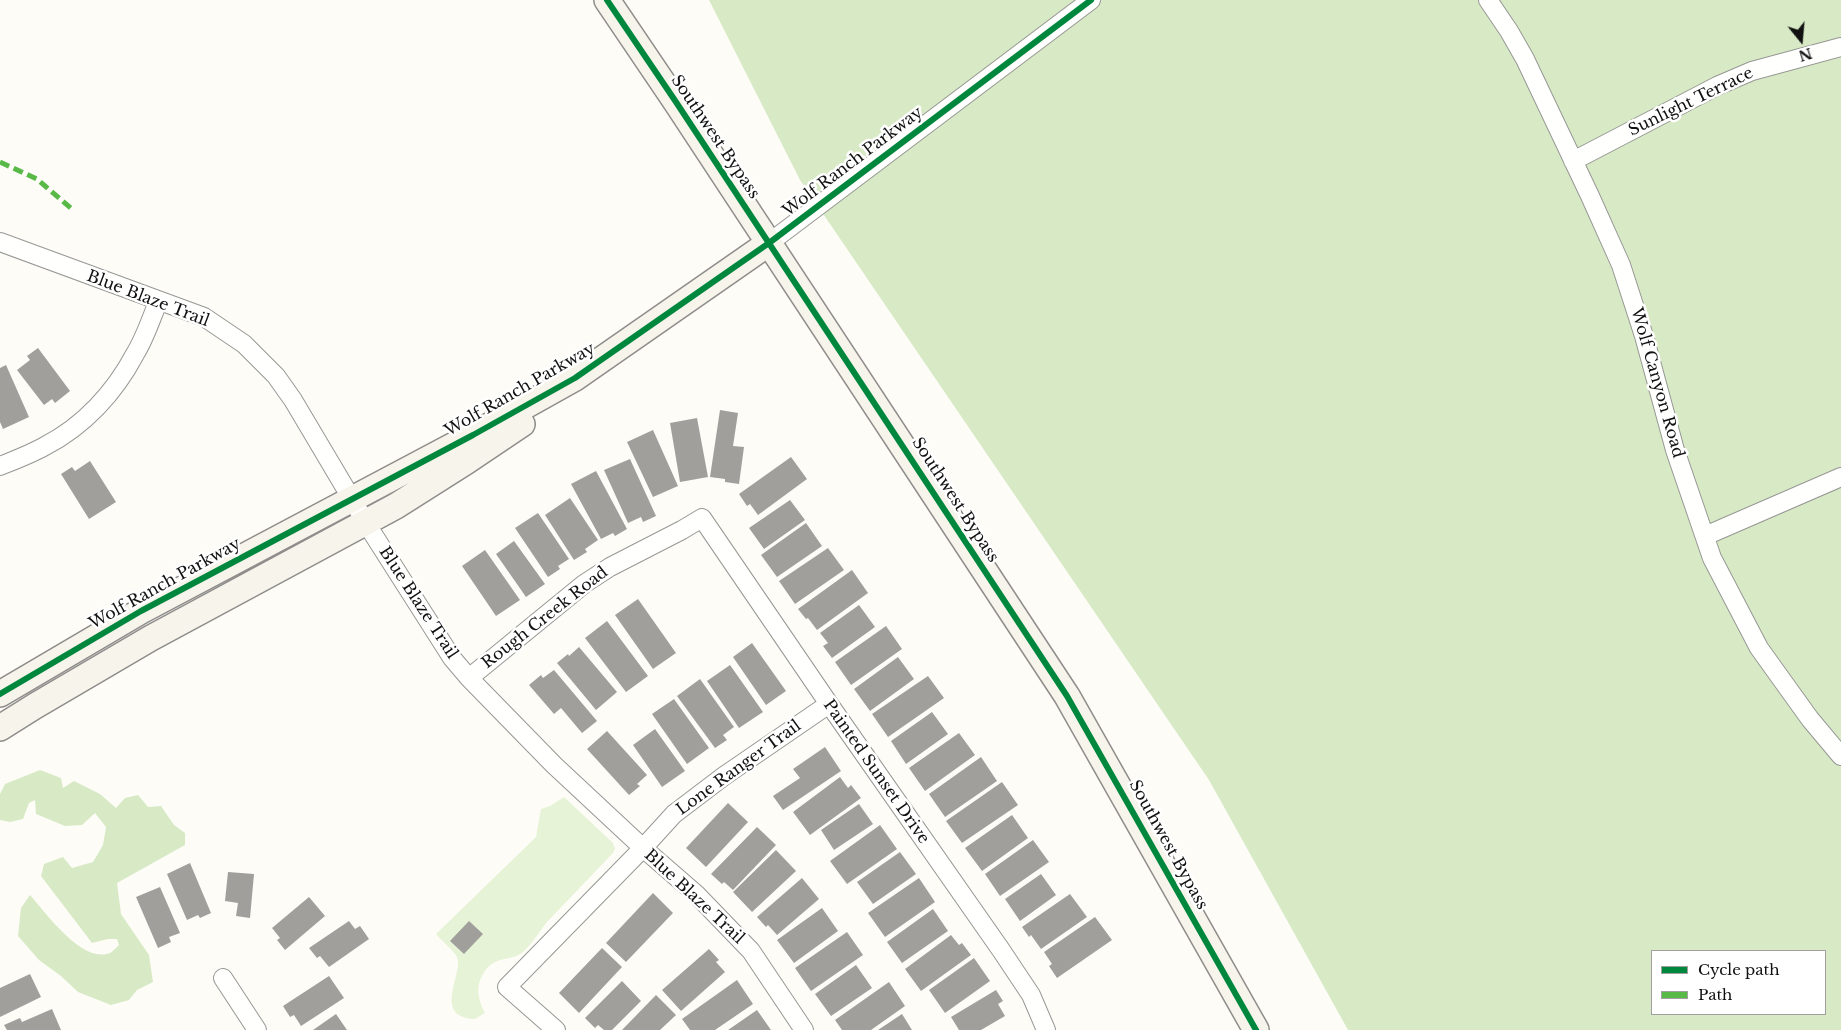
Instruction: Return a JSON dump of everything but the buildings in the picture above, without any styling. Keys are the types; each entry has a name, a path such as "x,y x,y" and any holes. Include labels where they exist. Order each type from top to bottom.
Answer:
{"street":[{"name":"Southwest Bypass","path":"607,0 1067,696 1256,1030"},
{"name":"Wolf Ranch Parkway","path":"0,694 141,611 473,435 574,378 769,243 1091,0"},
{"name":"Wolf Canyon Road","path":"1488,0 1525,59 1621,265 1644,336 1675,450 1712,558 1759,648 1810,719 1841,756"},
{"name":"Sunlight Terrace","path":"1573,161 1717,86 1752,71 1841,47"},
{"name":"Blue Blaze Trail","path":"0,242 158,302 204,317 244,344 276,376 292,400 353,498 366,523 452,658 554,765 643,848 696,894 751,951 804,1030"},
{"path":"0,466 46,446 69,431 92,412 112,390 136,353 158,302"},
{"name":"Wolf Ranch Parkway","path":"0,728 152,638 366,523 430,486 527,420 574,378"},
{"path":"1704,536 1841,477"},
{"name":"Rough Creek Road","path":"469,678 584,584 610,567 702,518"},
{"name":"Painted Sunset Drive","path":"702,518 1001,950 1031,995 1046,1030"},
{"name":"Lone Ranger Trail","path":"556,1030 507,987 674,814 724,776 829,704"},
{"path":"223,978 257,1030"}],"green space":[{"path":"709,0 1841,0 1841,1030 1348,1030 1209,780 800,180"},
{"path":"40,770 61,778 63,788 74,781 100,794 116,808 125,798 138,795 148,807 161,806 174,825 185,833 185,845 117,883 121,914 149,955 153,982 137,990 129,1000 111,1005 78,992 61,976 39,960 18,936 21,908 30,895 65,935 88,951 99,954 110,953 119,945 117,939 92,943 41,876 44,864 63,857 72,868 93,862 103,845 106,827 95,813 82,825 65,826 36,814 35,800 29,803 23,819 10,822 0,820 0,794 5,784"},
{"path":"564,797 613,843 615,849 547,922 523,952 497,961 487,969 482,976 478,990 485,1013 475,1019 462,1016 455,1011 452,1003 452,994 457,974 457,957 436,934 536,837 541,809 550,806"}],"marked path":[{"path":"0,162 37,179 73,210"}],"cycle path":[{"path":"607,0 1067,696 1256,1030"},
{"path":"0,694 141,611 473,435 575,378 769,243 1091,0"}]}
